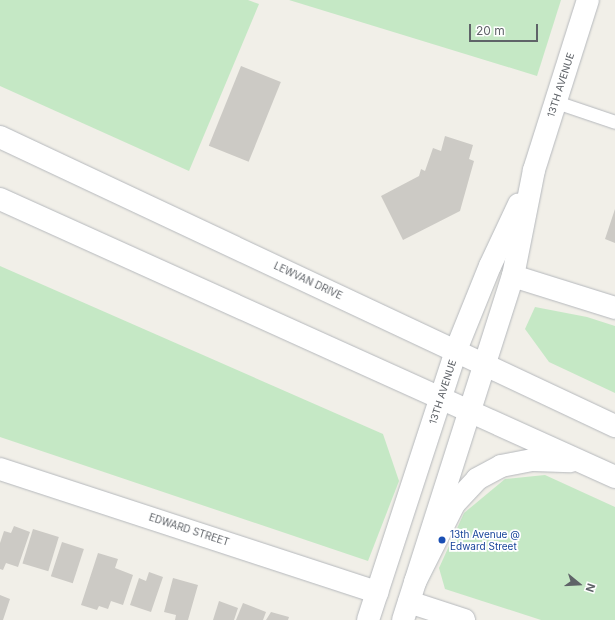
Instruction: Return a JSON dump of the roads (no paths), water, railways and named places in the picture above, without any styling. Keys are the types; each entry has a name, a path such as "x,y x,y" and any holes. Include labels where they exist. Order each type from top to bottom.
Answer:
{"street":[{"name":"13TH AVENUE","path":"368,620 456,350 490,266 534,170 588,0"},
{"name":"LEWVAN DRIVE","path":"0,137 486,364 615,426"},
{"name":"13TH AVENUE","path":"406,611 513,276 534,170"},
{"path":"0,199 615,477"},
{"path":"513,276 615,308"},
{"path":"415,582 454,504 477,480 501,466 533,460 580,461"},
{"name":"EDWARD STREET","path":"0,469 377,592"},
{"path":"406,611 464,620"}],"lane":[{"path":"556,102 615,122"}],"place":[{"name":"13th Avenue @ Edward Street","path":"442,540"}]}
